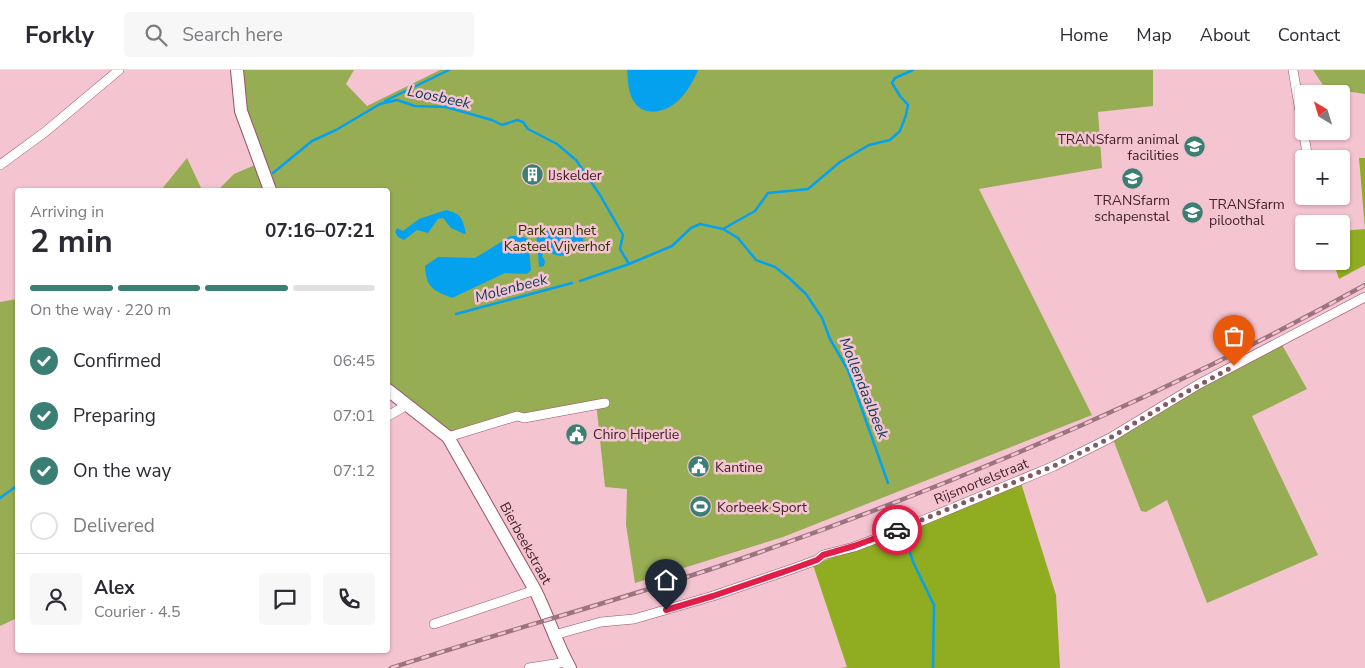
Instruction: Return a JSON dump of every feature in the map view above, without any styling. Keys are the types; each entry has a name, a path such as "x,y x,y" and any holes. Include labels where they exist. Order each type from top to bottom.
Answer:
{"street":[{"path":"0,165 45,132 119,70"},
{"path":"237,70 241,111 269,188"},
{"path":"1293,70 1306,150"},
{"name":"Rijsmortelstraat","path":"554,636 602,622 634,619 713,596 817,560 823,555 907,527 1054,466 1110,438 1199,384 1365,297"},
{"name":"Bierbeekstraat","path":"390,392 448,436 535,590 568,665"},
{"path":"448,436 517,416 524,418 605,403"},
{"path":"390,415 407,405"},
{"path":"434,624 535,590"},
{"path":"529,668 568,665"}],"green space":[{"name":"Park van het Kasteel Vijverhof","path":"243,70 354,70 346,84 367,106 440,70 1153,70 1153,106 1098,112 1102,168 979,189 1092,415 783,537 635,583 626,525 627,489 605,487 596,402 453,433 390,386 390,188 274,188 245,110"},
{"path":"1313,70 1365,70 1365,94 1350,92 1350,85 1323,85"},
{"path":"187,158 201,188 163,188"},
{"path":"1359,158 1365,158 1365,229"},
{"path":"255,165 264,188 220,188 234,174"},
{"path":"1365,229 1365,265 1339,279 1336,270 1350,270 1350,230"},
{"path":"15,299 15,619 0,626 0,302"},
{"path":"1281,343 1307,389 1252,416 1318,555 1207,603 1167,500 1146,512 1141,511 1114,442 1116,436"},
{"path":"1021,483 1056,595 1060,668 841,668 847,667 813,565"}],"water":[{"path":"627,70 698,70 690,86 679,100 668,108 649,112 638,106 631,97"},
{"path":"446,210 461,217 466,233 464,234 451,228 443,218 438,219 428,233 417,230 404,240 398,237 395,232 397,228 403,231 419,219"},
{"path":"563,227 583,235 581,245 574,252 563,256 553,254 546,249 542,256 545,261 544,266 539,267 536,231 540,228 554,232"},
{"path":"511,236 521,236 528,239 531,270 527,274 505,273 452,298 435,290 429,284 425,266 438,257 475,258"}],"waterway":[{"path":"385,101 449,70"},
{"name":"Molenbeek","path":"580,281 629,264 672,246 691,228 700,224 723,229 755,211 768,193 808,189 840,162 869,145 890,140 900,131 908,105 892,83 895,78 913,70"},
{"name":"Loosbeek","path":"273,173 312,141 336,130 380,104 397,100 415,106 446,107 492,120 502,125 517,120 523,122 528,129 557,144 576,160 600,195 623,235 620,249 629,264"},
{"name":"Mollendaalbeek","path":"723,229 738,238 756,260 775,267 789,278 806,294 822,318 830,339 848,370 888,483"},
{"name":"Molenbeek","path":"456,314 572,283"},
{"name":"Molenbeek","path":"0,498 15,487"},
{"name":"Mollendaalbeek","path":"904,534 913,562 934,605 933,668"}],"railway":[{"path":"391,668 682,579 806,536 970,473 1050,439 1209,366 1365,285"}],"way so far":[{"path":"897,530 1054,466 1110,438 1199,384 1234,366"}],"place":[{"name":"TRANSfarm animal facilities","path":"1195,147"},
{"name":"IJskelder","path":"532,175"},
{"name":"TRANSfarm schapenstal","path":"1132,178"},
{"name":"TRANSfarm piloothal","path":"1193,212"},
{"name":"Chiro Hiperlie","path":"577,434"},
{"name":"Kantine","path":"699,467"},
{"name":"Korbeek Sport","path":"701,507"}],"route":[{"path":"666,610 792,569 817,560 823,555 897,530"}]}
